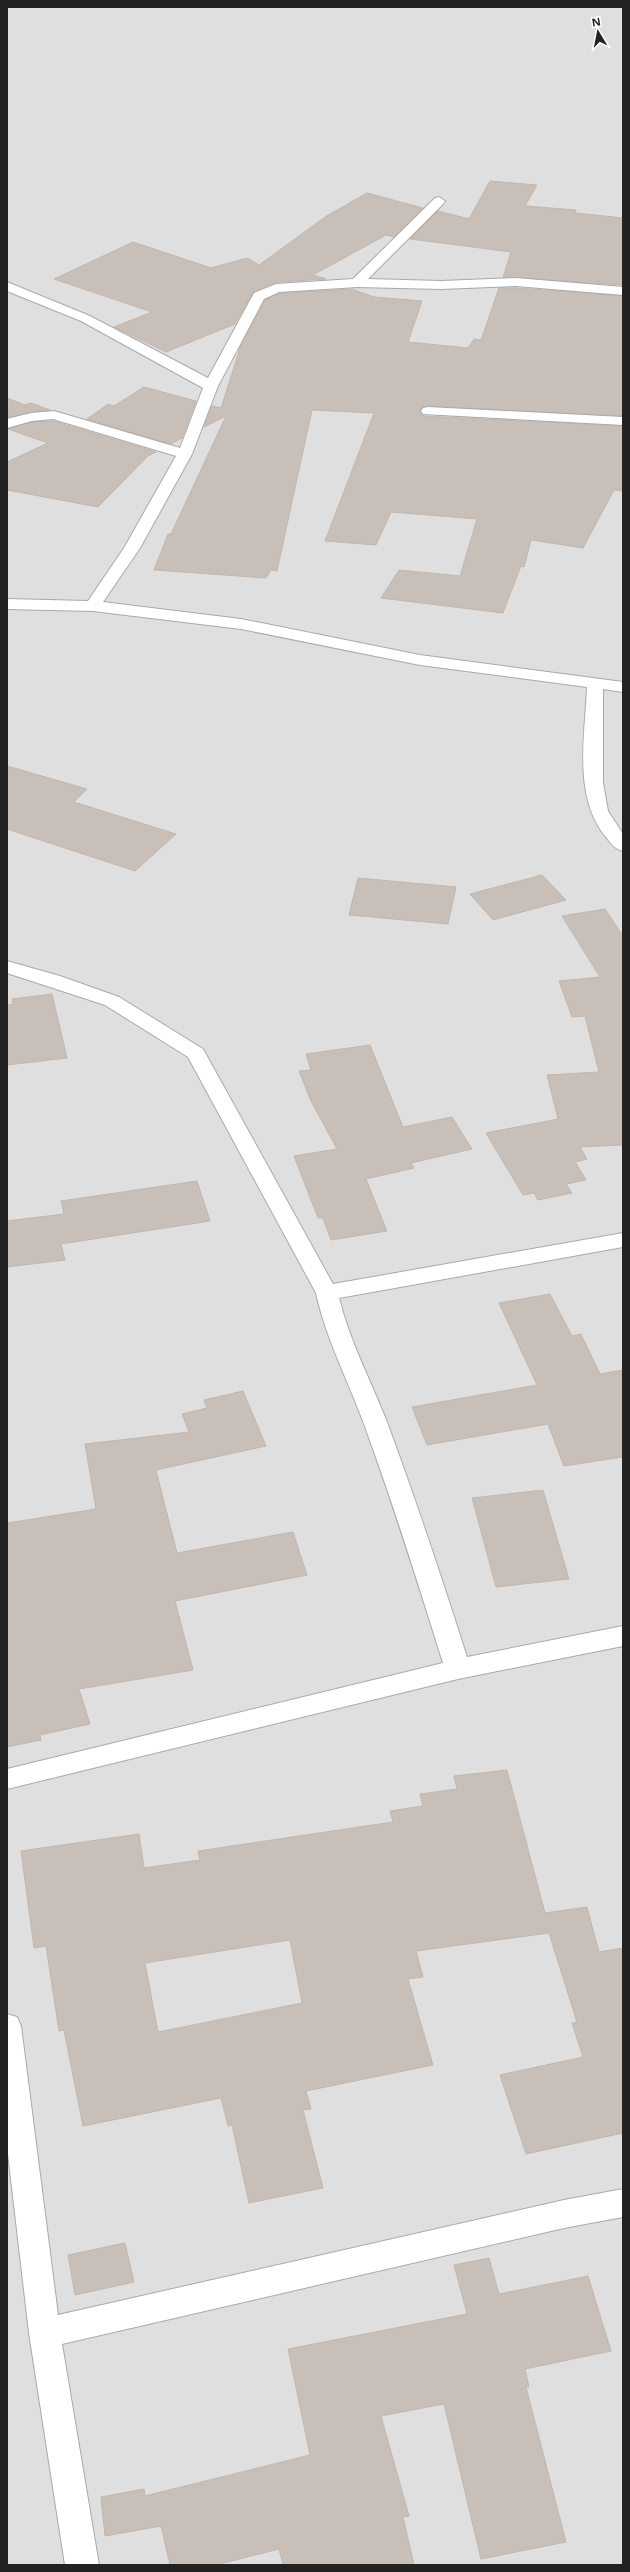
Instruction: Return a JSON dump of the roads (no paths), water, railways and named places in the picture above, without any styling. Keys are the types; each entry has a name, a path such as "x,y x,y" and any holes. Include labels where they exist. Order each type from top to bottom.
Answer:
{"street":[{"path":"357,282 439,201"},
{"path":"92,606 132,548 185,454 211,386 259,296 276,288 357,282 441,285 516,282 623,291"},
{"path":"7,286 20,290 82,318 211,386"},
{"path":"7,296 20,290"},
{"path":"428,412 623,421"},
{"path":"7,424 31,417 54,414 185,454"},
{"path":"7,604 92,606 241,624 420,660 623,687"},
{"path":"595,683 594,762 597,801 600,812 623,846"},
{"path":"7,967 53,980 112,1001 196,1053 252,1160 327,1293 334,1323 391,1463 458,1669"},
{"path":"327,1293 623,1240"},
{"path":"7,1779 458,1669 623,1636"},
{"path":"7,2026 45,2333 82,2565"},
{"path":"45,2333 564,2214 623,2203"}]}
